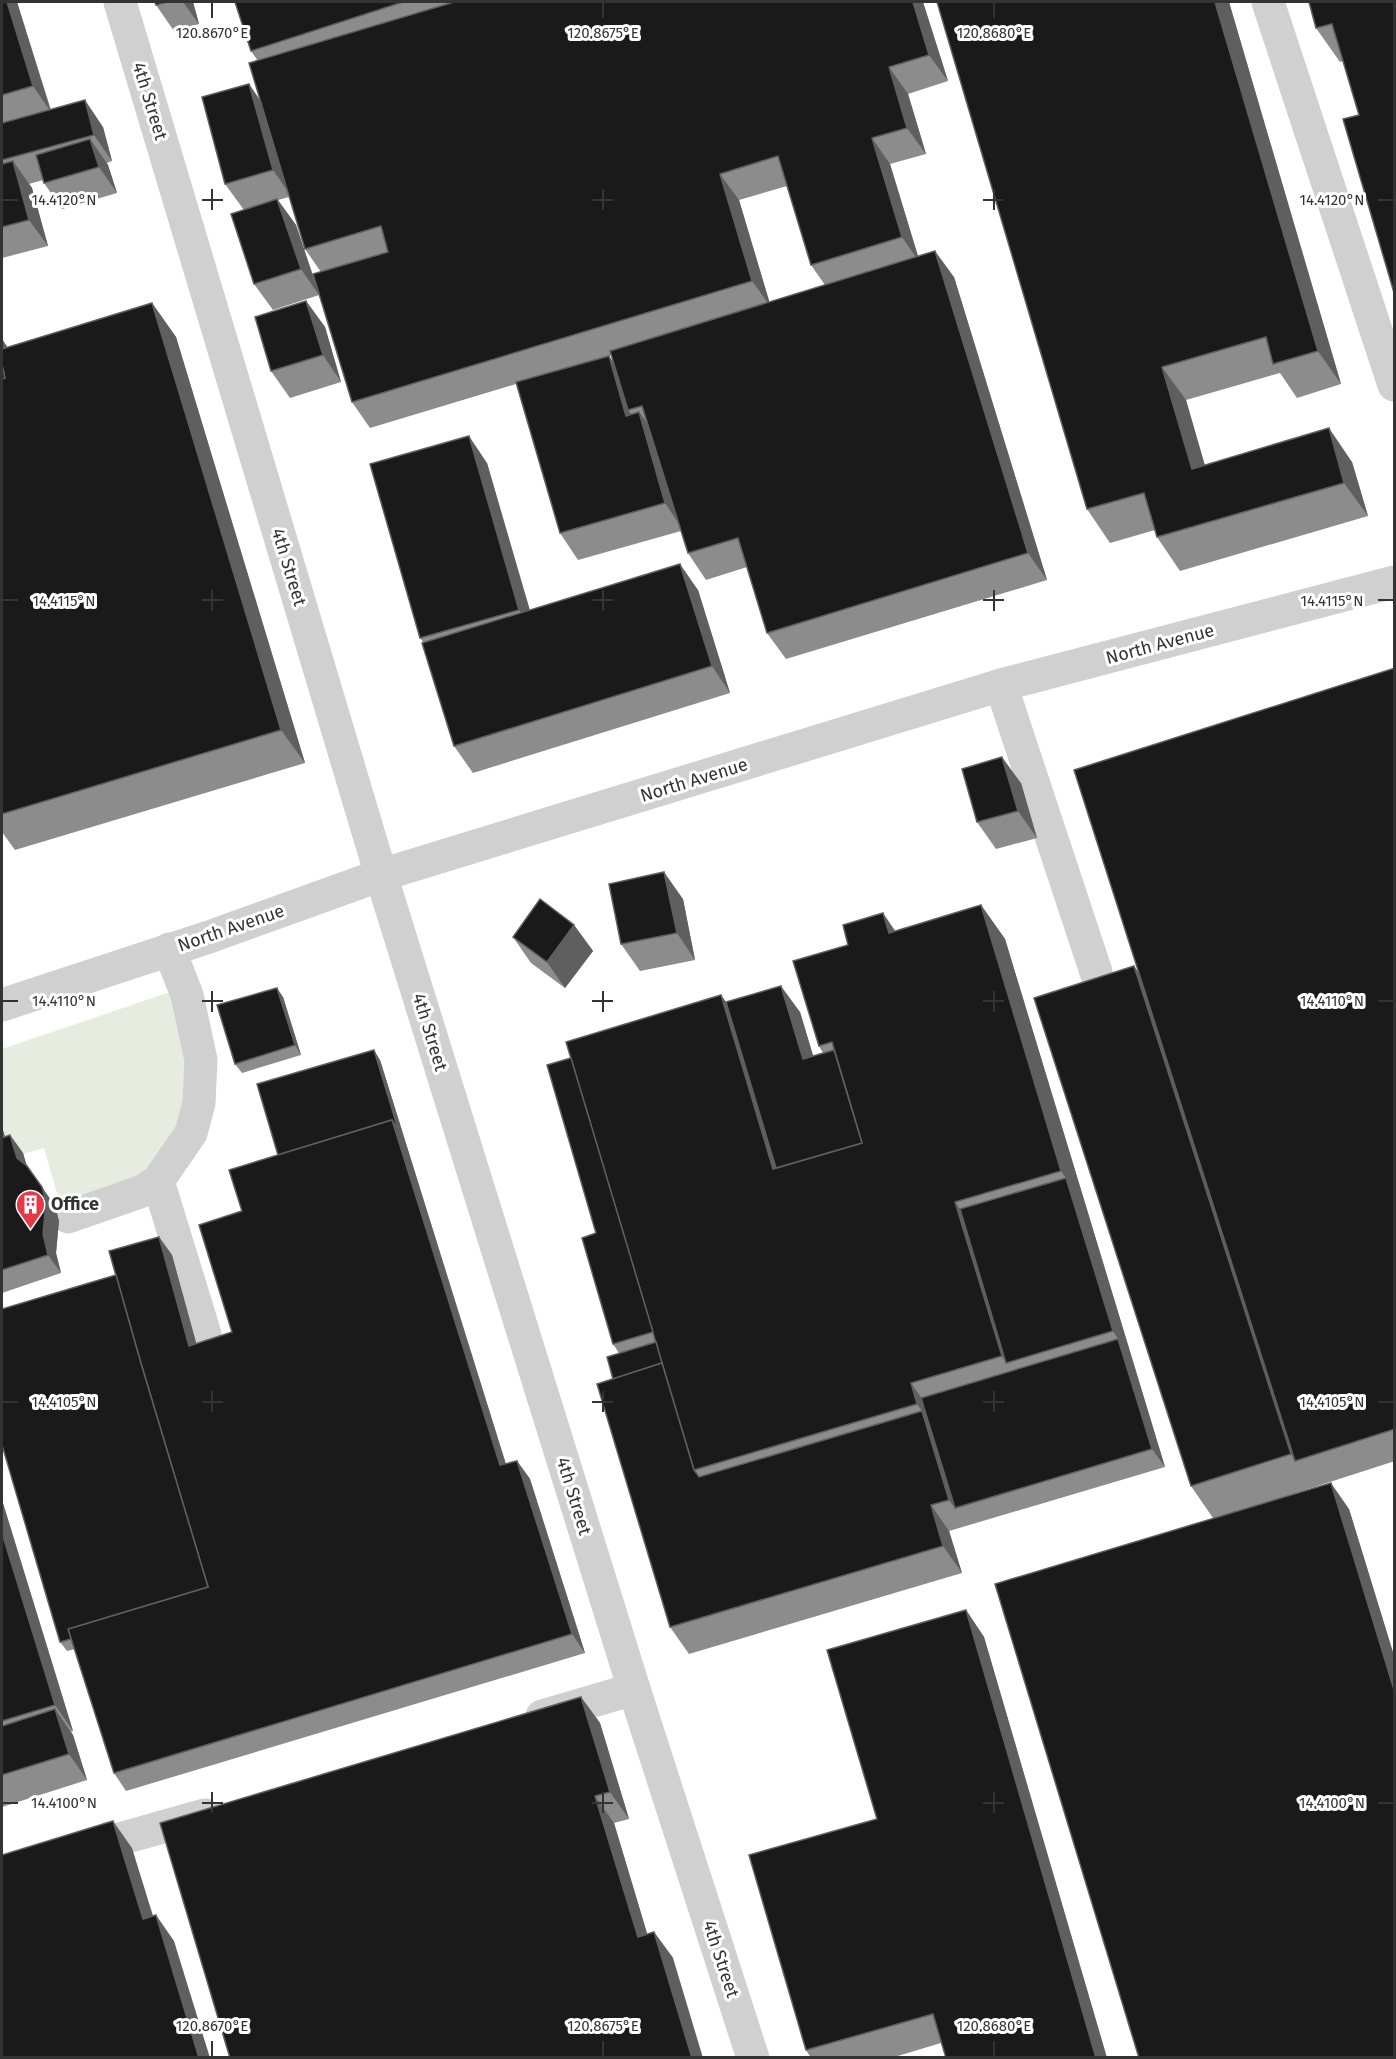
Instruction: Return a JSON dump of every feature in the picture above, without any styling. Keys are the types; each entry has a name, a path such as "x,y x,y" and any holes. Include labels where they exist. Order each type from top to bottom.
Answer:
{"street":[{"name":"4th Street","path":"120,2 381,875 634,1689 753,2058"},
{"path":"1268,2 1395,385"},
{"name":"North Avenue","path":"2,1005 209,937 381,875 1001,685 1395,582"},
{"path":"1001,685 1096,972"},
{"path":"68,1217 143,1191 158,1181 191,1133 199,1103 201,1060 187,995 169,949"},
{"path":"158,1181 205,1334"},
{"path":"511,1725 634,1689"},
{"path":"2,1872 230,1808"}],"shaded area":[{"path":"179,989 199,1064 158,1177 62,1211 44,1148 2,1160 2,1049"}],"building":[{"path":"2,2 7,2 33,86 2,95"},
{"path":"235,2 403,2 251,51"},
{"path":"454,2 913,2 929,55 889,67 907,128 872,138 902,237 811,265 778,156 720,174 752,281 352,402 313,274 388,252 381,226 305,249 249,63"},
{"path":"937,2 1215,2 1318,351 1273,364 1266,337 1162,367 1192,469 1329,428 1344,483 1157,537 1144,493 1087,509"},
{"path":"1309,2 1395,2 1395,296 1343,119 1359,115 1332,24 1316,28"},
{"path":"249,84 273,170 225,184 202,97"},
{"path":"85,100 94,135 2,160 2,123"},
{"path":"90,139 99,167 44,183 36,155"},
{"path":"13,161 29,220 2,227 2,164"},
{"path":"277,199 301,269 254,284 231,214"},
{"path":"935,251 1028,553 767,633 738,538 688,553 642,406 628,410 610,351"},
{"path":"306,301 323,355 271,371 255,317"},
{"path":"152,303 281,730 2,814 2,379 5,378 2,349"},
{"path":"609,356 626,416 639,412 665,503 560,533 516,382"},
{"path":"469,436 519,610 420,638 370,464"},
{"path":"680,564 712,666 454,746 422,643"},
{"path":"1395,668 1395,1429 1295,1461 1074,770"},
{"path":"1002,757 1018,811 977,822 962,769"},
{"path":"664,872 677,933 621,944 609,884"},
{"path":"540,899 574,925 547,962 513,937"},
{"path":"981,905 1061,1171 955,1202 1002,1356 911,1383 917,1404 694,1470 566,1042 721,995 773,1169 862,1143 832,1042 819,1046 793,961 848,945 843,925 883,913 889,933"},
{"path":"1134,966 1291,1454 1191,1486 1034,998"},
{"path":"781,986 803,1059 834,1050 862,1143 776,1168 726,1002"},
{"path":"277,988 295,1045 235,1064 217,1005"},
{"path":"374,1050 398,1129 392,1120 278,1155 257,1084"},
{"path":"571,1058 653,1332 613,1344 582,1238 596,1233 547,1065"},
{"path":"392,1120 500,1465 517,1461 572,1634 114,1773 68,1629 208,1587 109,1251 159,1237 189,1346 232,1332 199,1225 242,1211 229,1170"},
{"name":"Office","path":"10,1135 17,1158 27,1166 42,1187 46,1202 43,1234 48,1255 2,1270 2,1138"},
{"path":"1066,1178 1113,1331 1006,1363 960,1209"},
{"path":"116,1275 208,1587 68,1629 71,1639 60,1642 2,1445 2,1309"},
{"path":"1118,1339 1152,1449 955,1508 921,1398"},
{"path":"656,1342 662,1363 613,1379 607,1357"},
{"path":"662,1363 694,1470 699,1477 922,1411 949,1500 931,1505 943,1546 670,1627 597,1384"},
{"path":"1331,1483 1395,1693 1395,2058 1139,2058 995,1584"},
{"path":"2,1533 55,1705 2,1721"},
{"path":"966,1610 1096,2058 946,2058 933,2014 806,2050 749,1855 877,1819 827,1650"},
{"path":"581,1697 610,1792 595,1796 638,1937 654,1932 692,2058 230,2058 160,1823"},
{"path":"55,1709 69,1754 2,1775 2,1726"},
{"path":"113,1821 143,1919 156,1915 199,2058 2,2058 2,1855"}],"place":[{"name":"Office","path":"30,1230"}]}
